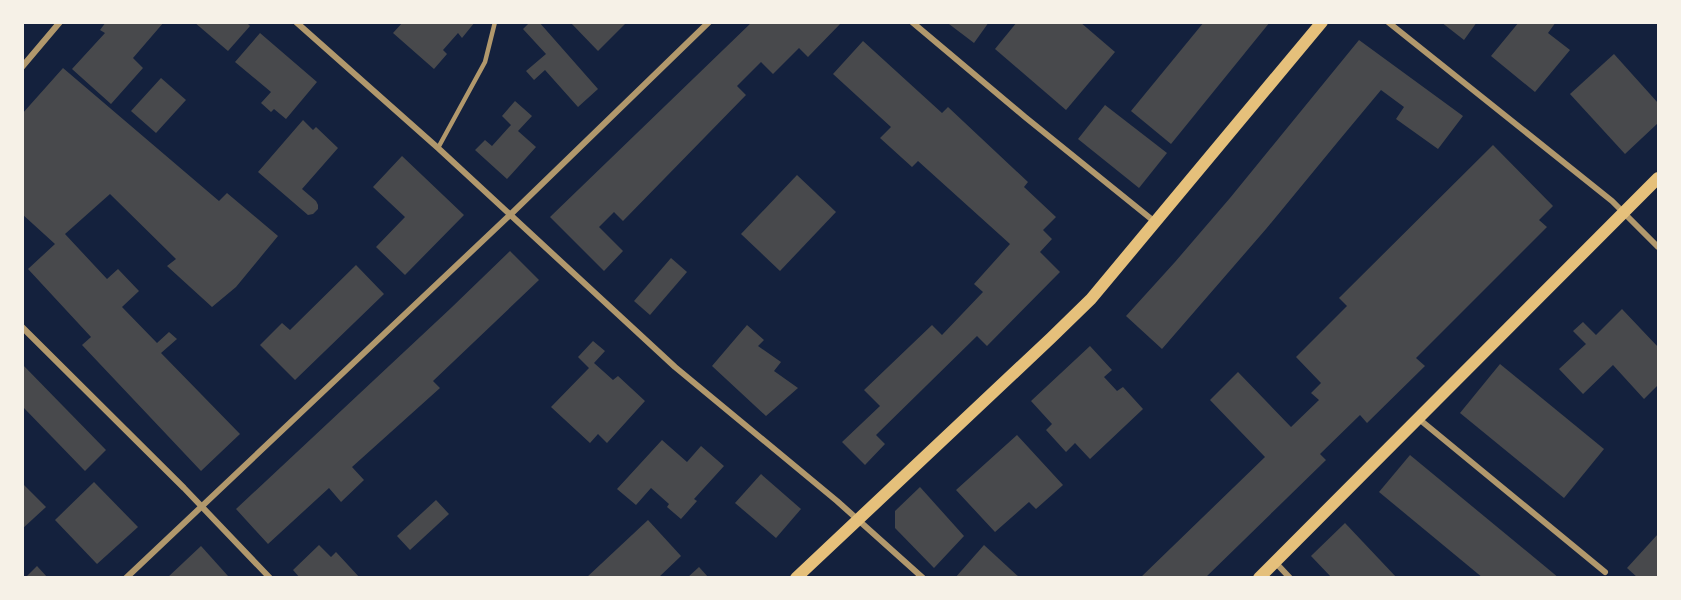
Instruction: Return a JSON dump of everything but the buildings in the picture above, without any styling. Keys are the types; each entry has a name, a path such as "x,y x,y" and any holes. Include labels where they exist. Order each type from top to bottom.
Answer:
{"main road":[{"path":"796,578 1091,299 1322,22"},
{"path":"1259,578 1659,178"}],"street":[{"path":"22,67 60,22"},
{"path":"296,22 511,214 675,367 857,519 923,578"},
{"path":"126,578 511,214 710,22"},
{"path":"912,22 1155,222"},
{"path":"1388,22 1612,201 1659,248"},
{"path":"22,327 270,578"},
{"path":"1419,419 1605,572"},
{"path":"1275,562 1290,578"}],"lane":[{"path":"438,148 485,62 495,22"}]}
